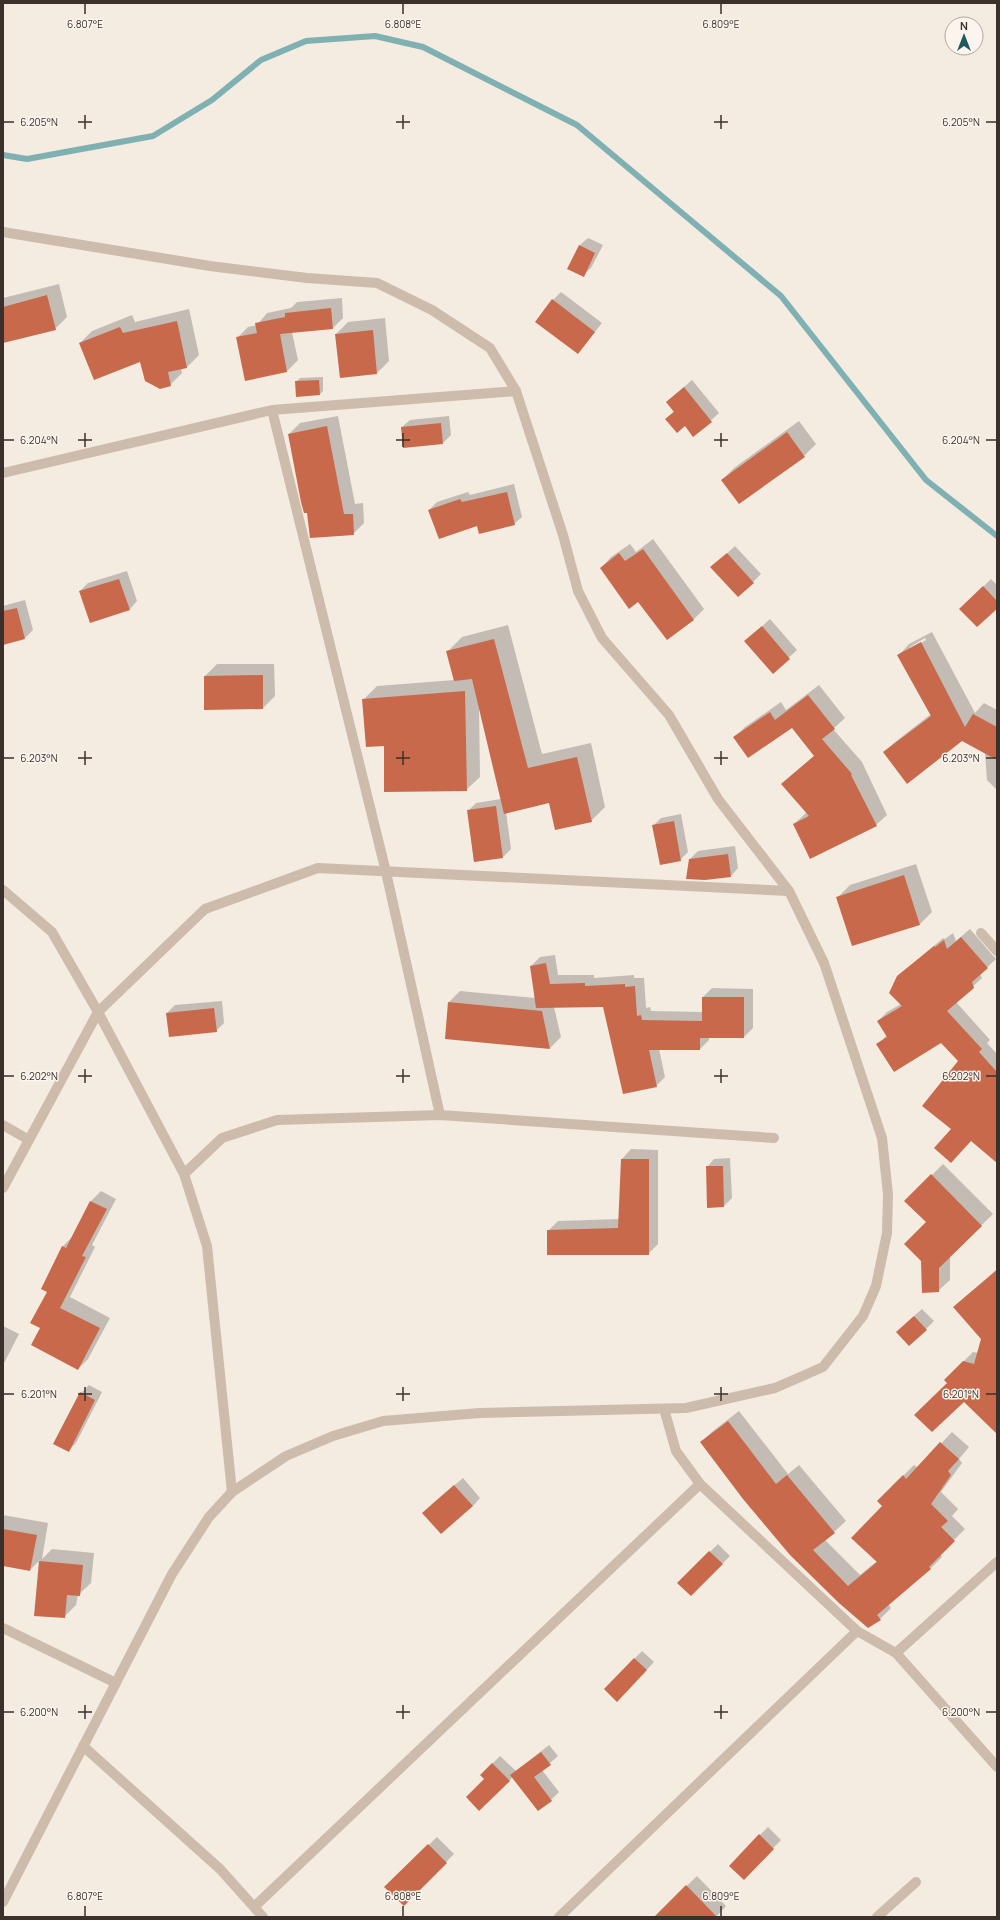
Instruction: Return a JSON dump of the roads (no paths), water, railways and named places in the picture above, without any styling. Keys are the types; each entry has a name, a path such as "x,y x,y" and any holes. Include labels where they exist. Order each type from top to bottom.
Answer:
{"street":[{"path":"3,232 210,266 307,278 377,283 432,310 490,348 516,391 563,535 578,592 602,638 669,715 718,799 789,891 824,963 882,1138 888,1194 887,1233 876,1286 863,1316 823,1368 775,1388 686,1408 480,1413 383,1421 333,1436 286,1456 232,1492 209,1517 172,1574 3,1902"},
{"path":"3,473 272,410 516,391"},
{"path":"272,410 386,872 440,1115"},
{"path":"3,1188 98,1012 205,909 318,868 789,891"},
{"path":"3,890 52,932 98,1012 184,1174 207,1246 232,1492"},
{"path":"980,933 997,951"},
{"path":"184,1174 222,1138 277,1120 440,1115 774,1138"},
{"path":"3,1125 29,1140"},
{"path":"664,1408 676,1451 700,1484 857,1631 896,1653 997,1767"},
{"path":"254,1907 700,1484"},
{"path":"896,1653 997,1562"},
{"path":"3,1628 116,1683"},
{"path":"559,1917 857,1631"},
{"path":"83,1746 220,1869 262,1917"},
{"path":"877,1917 916,1882"}],"waterway":[{"path":"3,155 27,159 153,136 212,100 261,60 306,41 375,36 423,47 577,125 781,296 926,480 997,536"}]}
